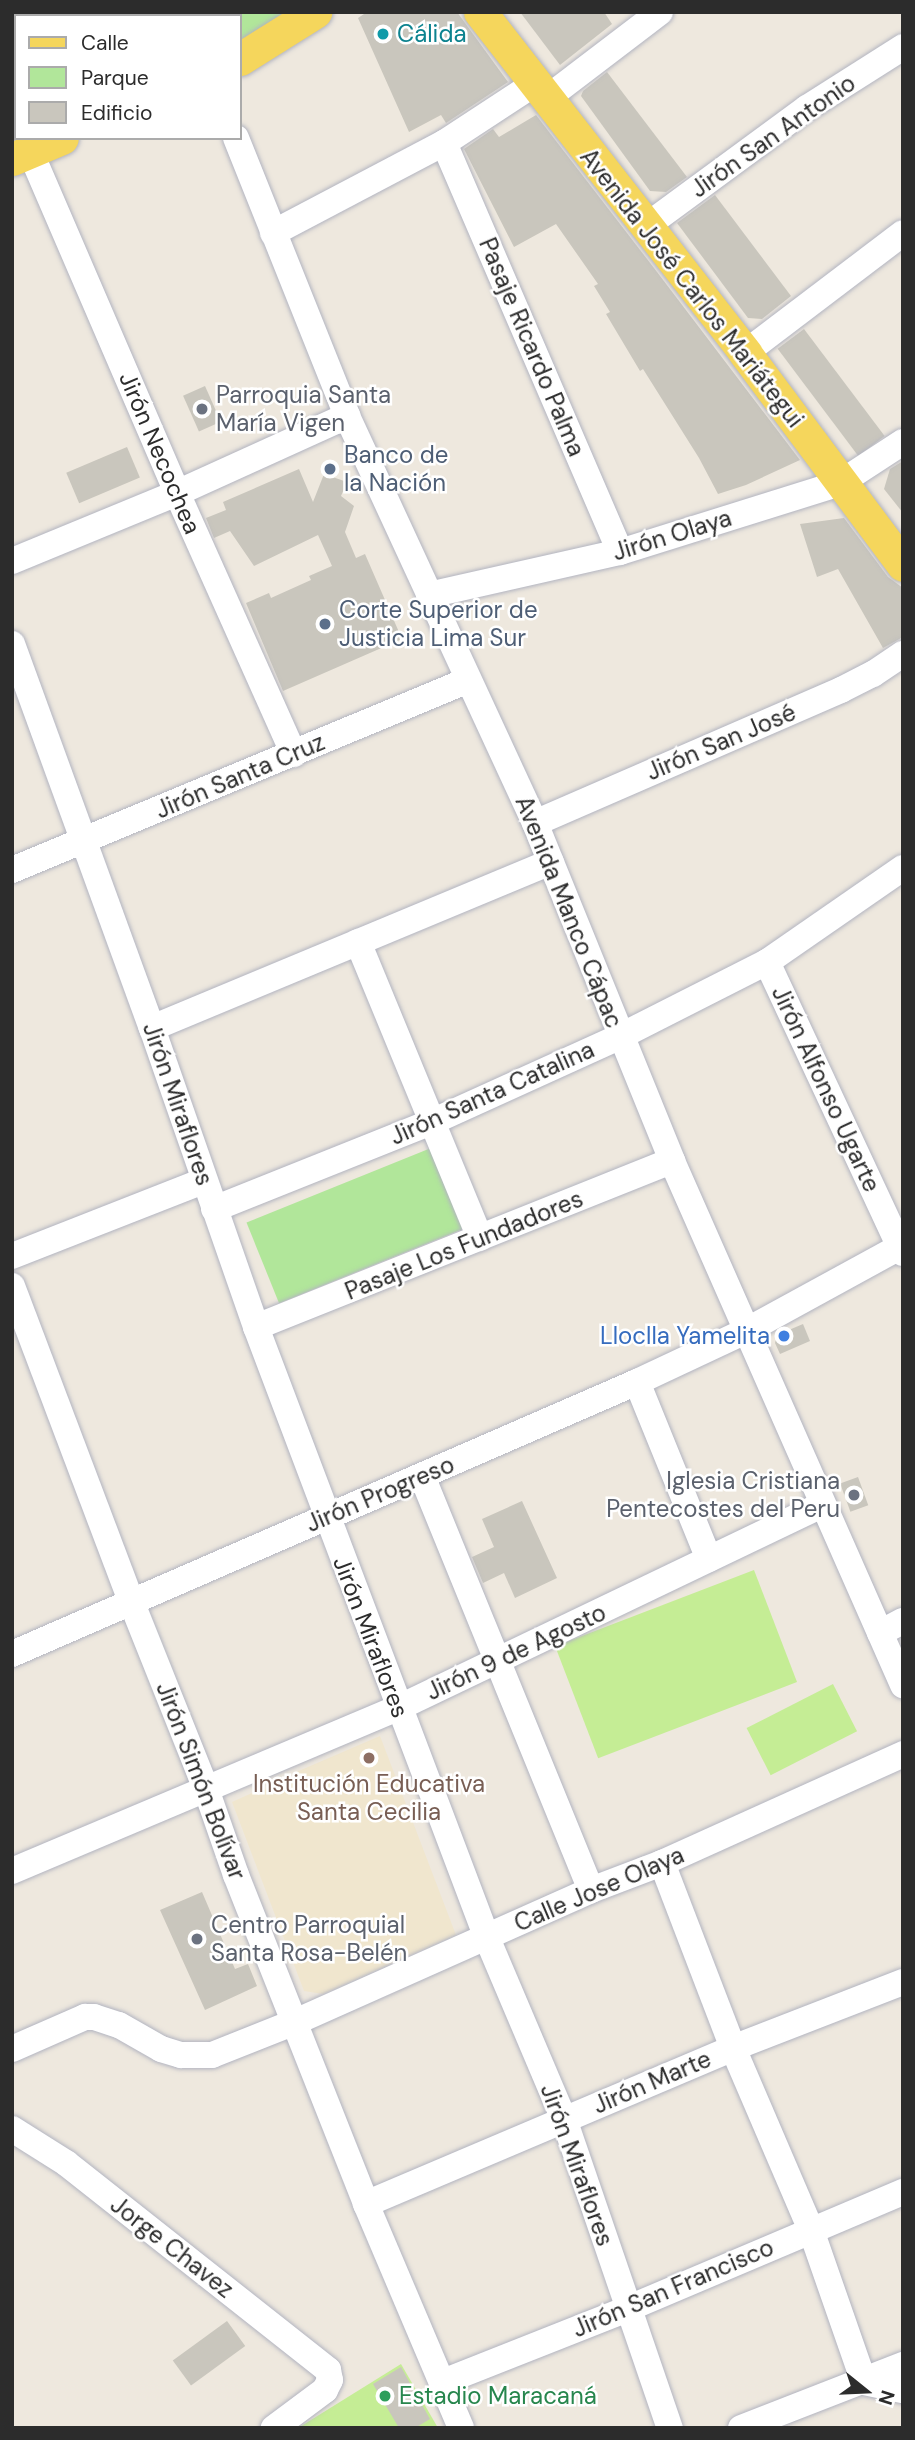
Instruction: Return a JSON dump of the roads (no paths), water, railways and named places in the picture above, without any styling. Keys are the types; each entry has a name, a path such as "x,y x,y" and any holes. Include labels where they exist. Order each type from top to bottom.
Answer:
{"main road":[{"path":"242,58 315,12"},
{"name":"Avenida José Carlos Mariátegui","path":"480,12 645,227 746,353 903,565"},
{"path":"21,155 57,140"}],"street":[{"path":"273,233 540,91 660,12"},
{"name":"Jirón San Antonio","path":"645,227 807,108 903,47"},
{"name":"Avenida Manco Cápac","path":"237,140 346,416 535,823 619,1037 821,1505 891,1627 903,1685"},
{"name":"Pasaje Ricardo Palma","path":"444,143 620,552"},
{"name":"Jirón Necochea","path":"21,155 294,754"},
{"path":"746,353 903,233"},
{"path":"12,561 177,493 346,416"},
{"name":"Jirón Olaya","path":"429,595 620,552 840,483 903,442"},
{"name":"Jirón Miraflores","path":"12,644 85,840 256,1327 398,1708 487,1938 564,2119 670,2428"},
{"name":"Jirón San José","path":"535,823 841,690 873,674 903,654"},
{"name":"Jirón Santa Cruz","path":"12,870 468,680"},
{"path":"152,1028 551,862"},
{"name":"Jirón Santa Catalina","path":"214,1209 434,1121 619,1037 767,962 903,868"},
{"path":"358,942 480,1238"},
{"name":"Jirón Alfonso Ugarte","path":"767,962 902,1248"},
{"name":"Pasaje Los Fundadores","path":"256,1327 672,1161"},
{"path":"12,1256 204,1181"},
{"name":"Jirón Progreso","path":"12,1654 637,1382 746,1331 902,1248"},
{"name":"Jirón Simón Bolívar","path":"12,1286 131,1601 205,1786 236,1875 366,2204 461,2428"},
{"path":"637,1382 709,1559"},
{"path":"422,1476 592,1890"},
{"name":"Jirón 9 de Agosto","path":"12,1871 205,1786 398,1708 821,1505"},
{"name":"Calle Jose Olaya","path":"12,2049 85,2017 119,2025 160,2049 197,2057 212,2055 295,2022 592,1890 662,1863 903,1754"},
{"path":"662,1863 733,2048 811,2230 864,2382"},
{"name":"Jirón Marte","path":"366,2204 733,2048 903,1982"},
{"name":"Jorge Chavez","path":"12,2129 66,2163 328,2370 330,2380 325,2390 274,2428"},
{"name":"Jirón San Francisco","path":"443,2382 628,2309 903,2192"},
{"path":"741,2428 903,2365"},
{"path":"864,2382 903,2390"}],"place":[{"name":"Cálida","path":"383,34"},
{"name":"Parroquia Santa María Vigen","path":"202,409"},
{"name":"Banco de la Nación","path":"330,469"},
{"name":"Corte Superior de Justicia Lima Sur","path":"325,624"},
{"name":"Lloclla Yamelita","path":"784,1336"},
{"name":"Iglesia Cristiana Pentecostes del Peru","path":"854,1495"},
{"name":"Institución Educativa Santa Cecilia","path":"369,1758"},
{"name":"Centro Parroquial Santa Rosa-Belén","path":"197,1939"},
{"name":"Estadio Maracaná","path":"385,2396"}]}
